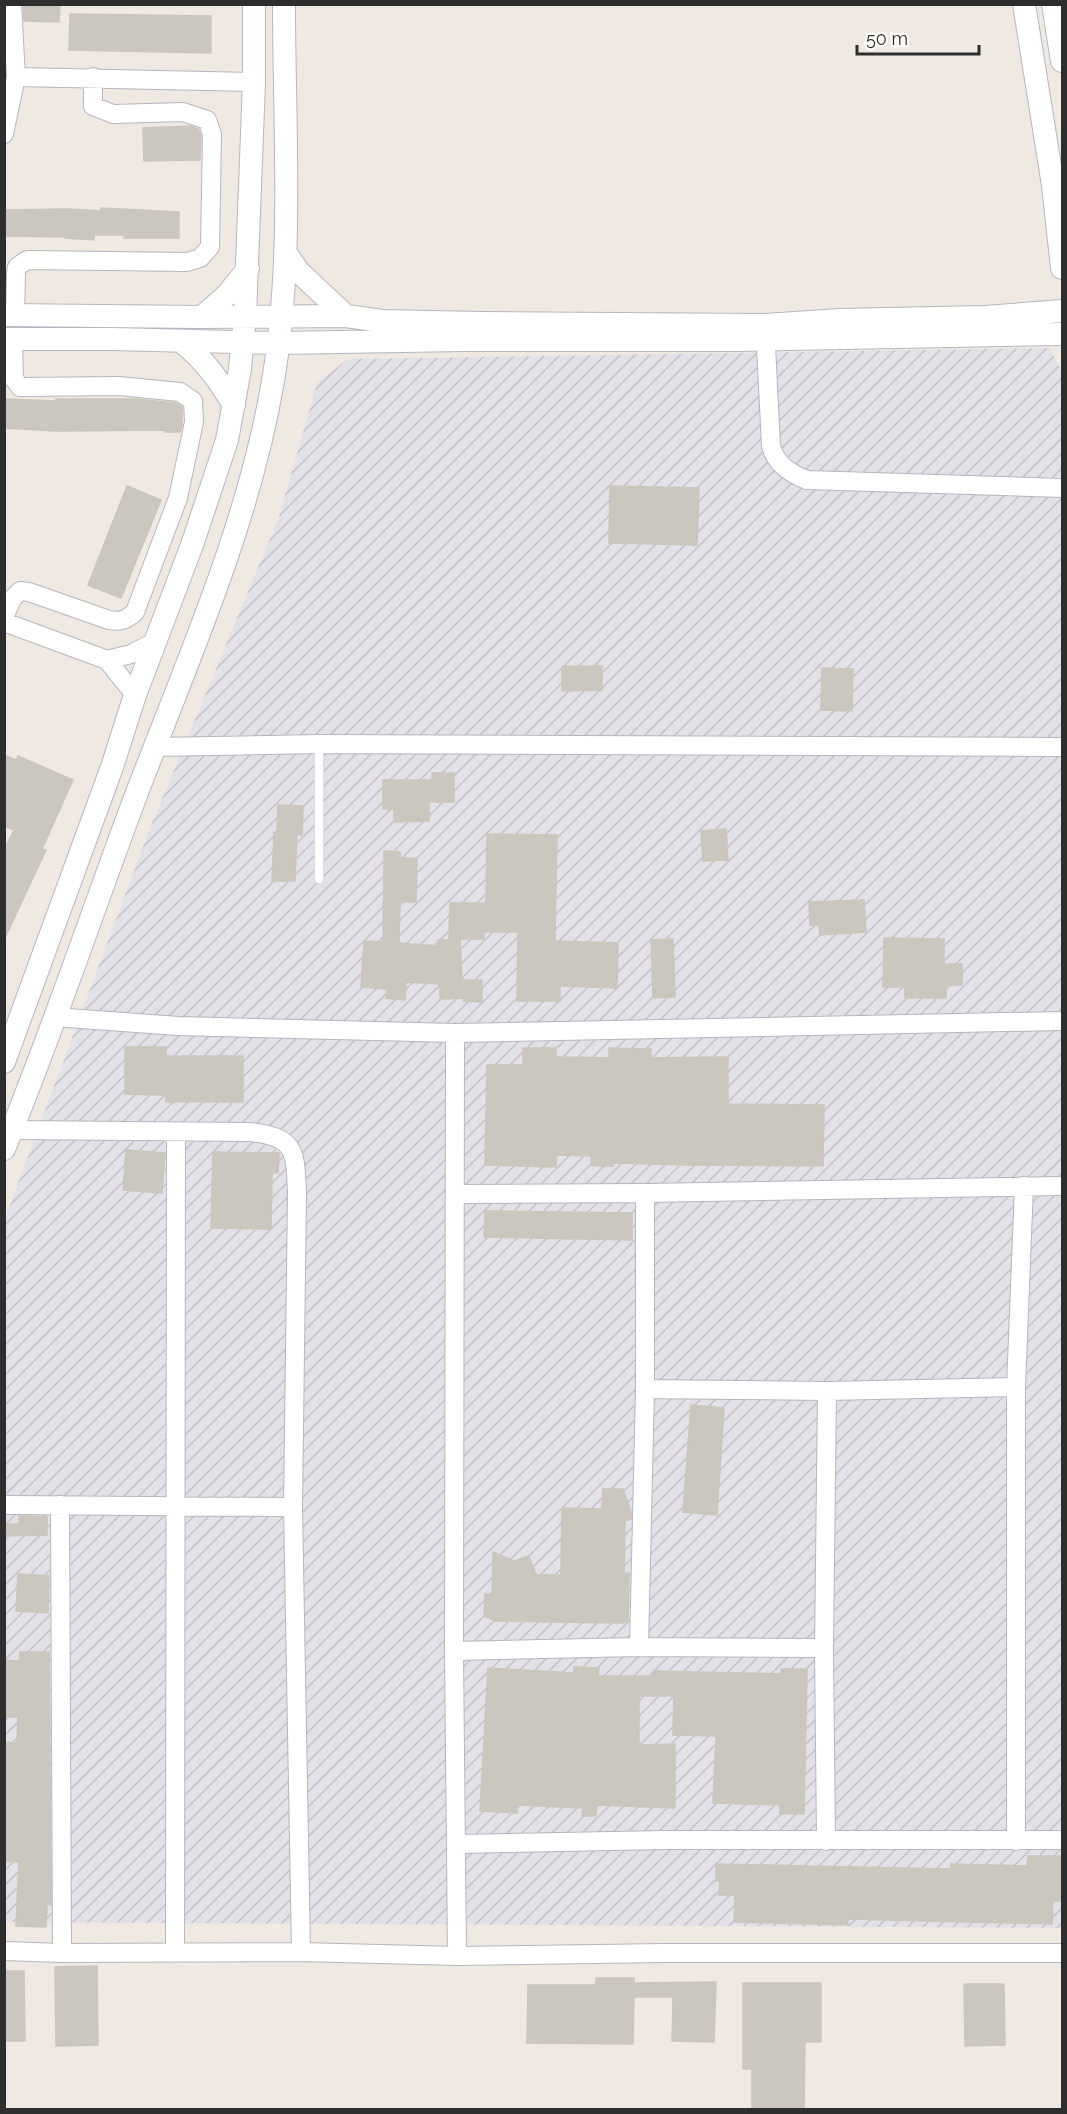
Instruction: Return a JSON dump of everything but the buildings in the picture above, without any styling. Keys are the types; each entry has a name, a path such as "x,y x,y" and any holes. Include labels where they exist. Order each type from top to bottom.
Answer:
{"street":[{"path":"4,134 16,77 12,4"},
{"path":"4,1062 105,788 135,695 227,440 242,343 248,269 254,4"},
{"path":"284,4 286,154 282,316 273,381 261,439 225,562 8,1140 176,1132 250,1132 269,1134 280,1139 295,1156 297,1193 293,1507 301,1952"},
{"path":"1024,4 1053,185 1062,268"},
{"path":"1053,4 1062,61"},
{"path":"16,77 254,82"},
{"path":"93,77 93,106 113,114 183,112 207,120 212,134 210,247 200,258 187,262 27,260 21,263 16,273 10,315 346,316 382,321 482,323 610,332"},
{"path":"285,252 299,272 346,316"},
{"path":"202,317 227,295 248,269"},
{"path":"766,332 840,320 985,316 1062,311"},
{"path":"4,617 12,599 20,591 29,591 109,620 127,619 135,612 178,498 194,422 193,401 180,392 119,386 20,387 14,379 9,339 278,343 610,332 1062,334"},
{"path":"766,332 771,446 773,454 794,475 807,480 1062,488"},
{"path":"182,342 197,354 213,372 234,405"},
{"path":"4,622 107,660 135,695"},
{"path":"107,660 131,654 156,641"},
{"path":"154,747 319,744 1062,747"},
{"path":"54,1017 178,1026 455,1033 1062,1021"},
{"path":"455,1033 454,1651 457,1956"},
{"path":"175,1953 176,1132"},
{"path":"1016,1841 1016,1387 1024,1186"},
{"path":"455,1194 1062,1186"},
{"path":"639,1647 645,1389 645,1193"},
{"path":"645,1389 827,1391 1016,1387"},
{"path":"826,1841 824,1648 827,1391"},
{"path":"4,1505 293,1507"},
{"path":"60,1505 62,1953"},
{"path":"454,1651 639,1647 824,1648"},
{"path":"456,1844 664,1840 1062,1840"},
{"path":"4,1951 62,1953 301,1952 457,1956 665,1953 1062,1953"}],"lane":[{"path":"319,744 319,879"}],"shaded area":[{"path":"1050,348 1062,373 1062,1928 5,1922 4,1221 150,828 279,517 317,383 348,359"}]}
